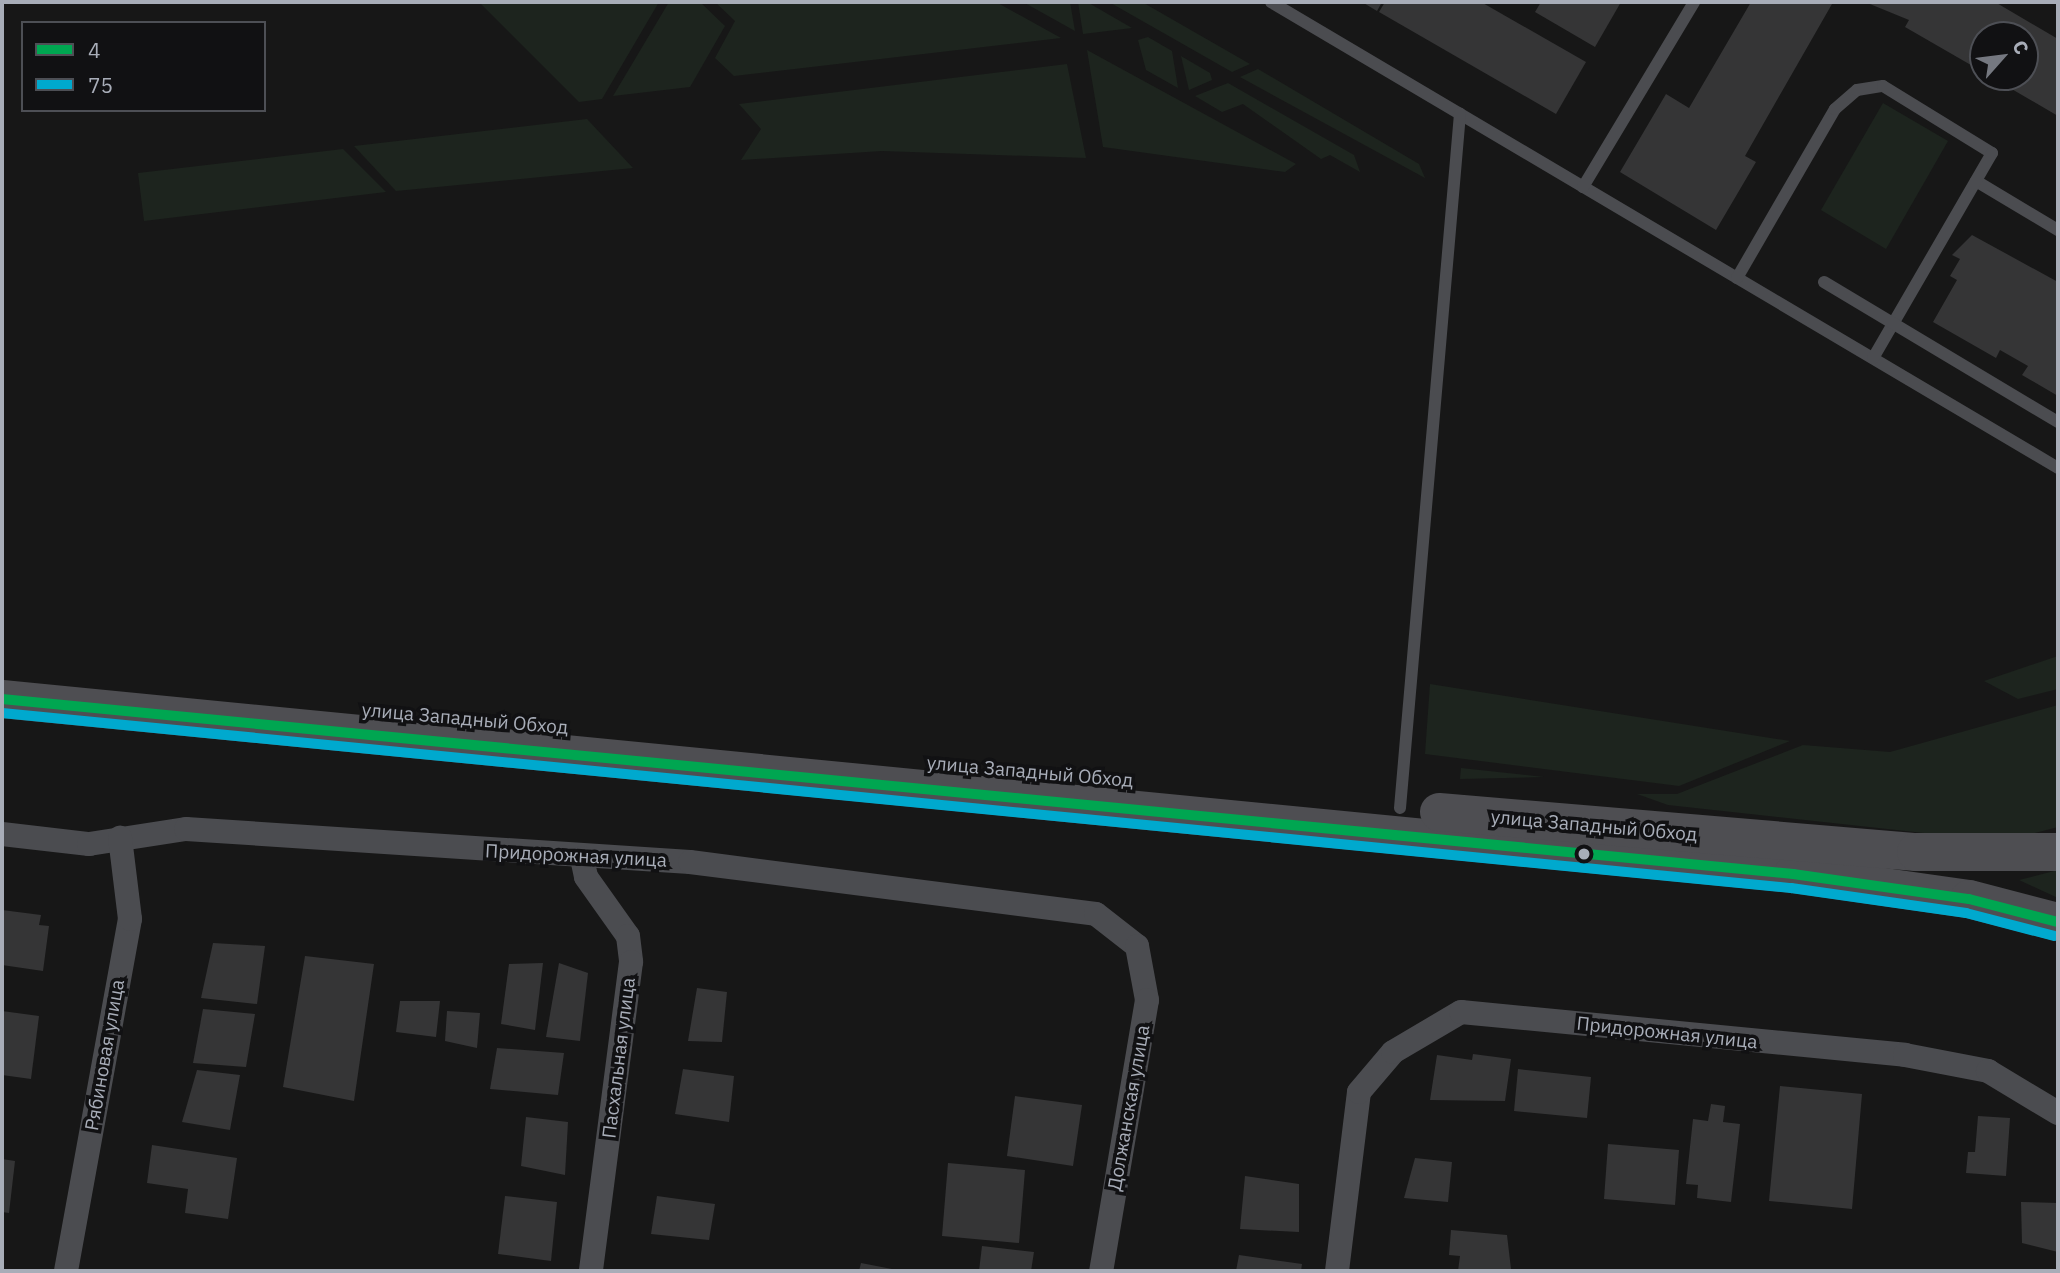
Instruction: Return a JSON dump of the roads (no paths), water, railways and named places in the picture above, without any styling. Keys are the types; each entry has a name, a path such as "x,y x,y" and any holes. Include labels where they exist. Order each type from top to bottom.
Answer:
{"highway":[{"name":"улица Западный Обход","path":"2,675 1400,808 1916,852 2058,852"},
{"name":"улица Западный Обход","path":"2,699 1793,874 1969,899 2058,922"}],"street":[{"name":"Придорожная улица","path":"2,834 64,843 186,830 582,858 690,862 1096,914 1138,946"},
{"name":"Рябиновая улица","path":"66,1271 130,919 120,838"},
{"name":"Пасхальная улица","path":"582,858 586,877 628,936 631,962 592,1271"},
{"name":"Должанская улица","path":"1101,1271 1147,1000 1138,946"},
{"name":"Придорожная улица","path":"1337,1271 1347,1156 1359,1092 1370,1073 1427,1027 1461,1012 1905,1055 1988,1071 2058,1113"}],"lane":[{"path":"1583,187 1694,2"},
{"path":"1277,3 2058,468"},
{"path":"1737,278 1835,108 1857,90 1883,86 1992,153 1873,358"},
{"path":"1400,808 1460,114"},
{"path":"1976,181 2058,230"},
{"path":"1824,282 2058,422"}]}
